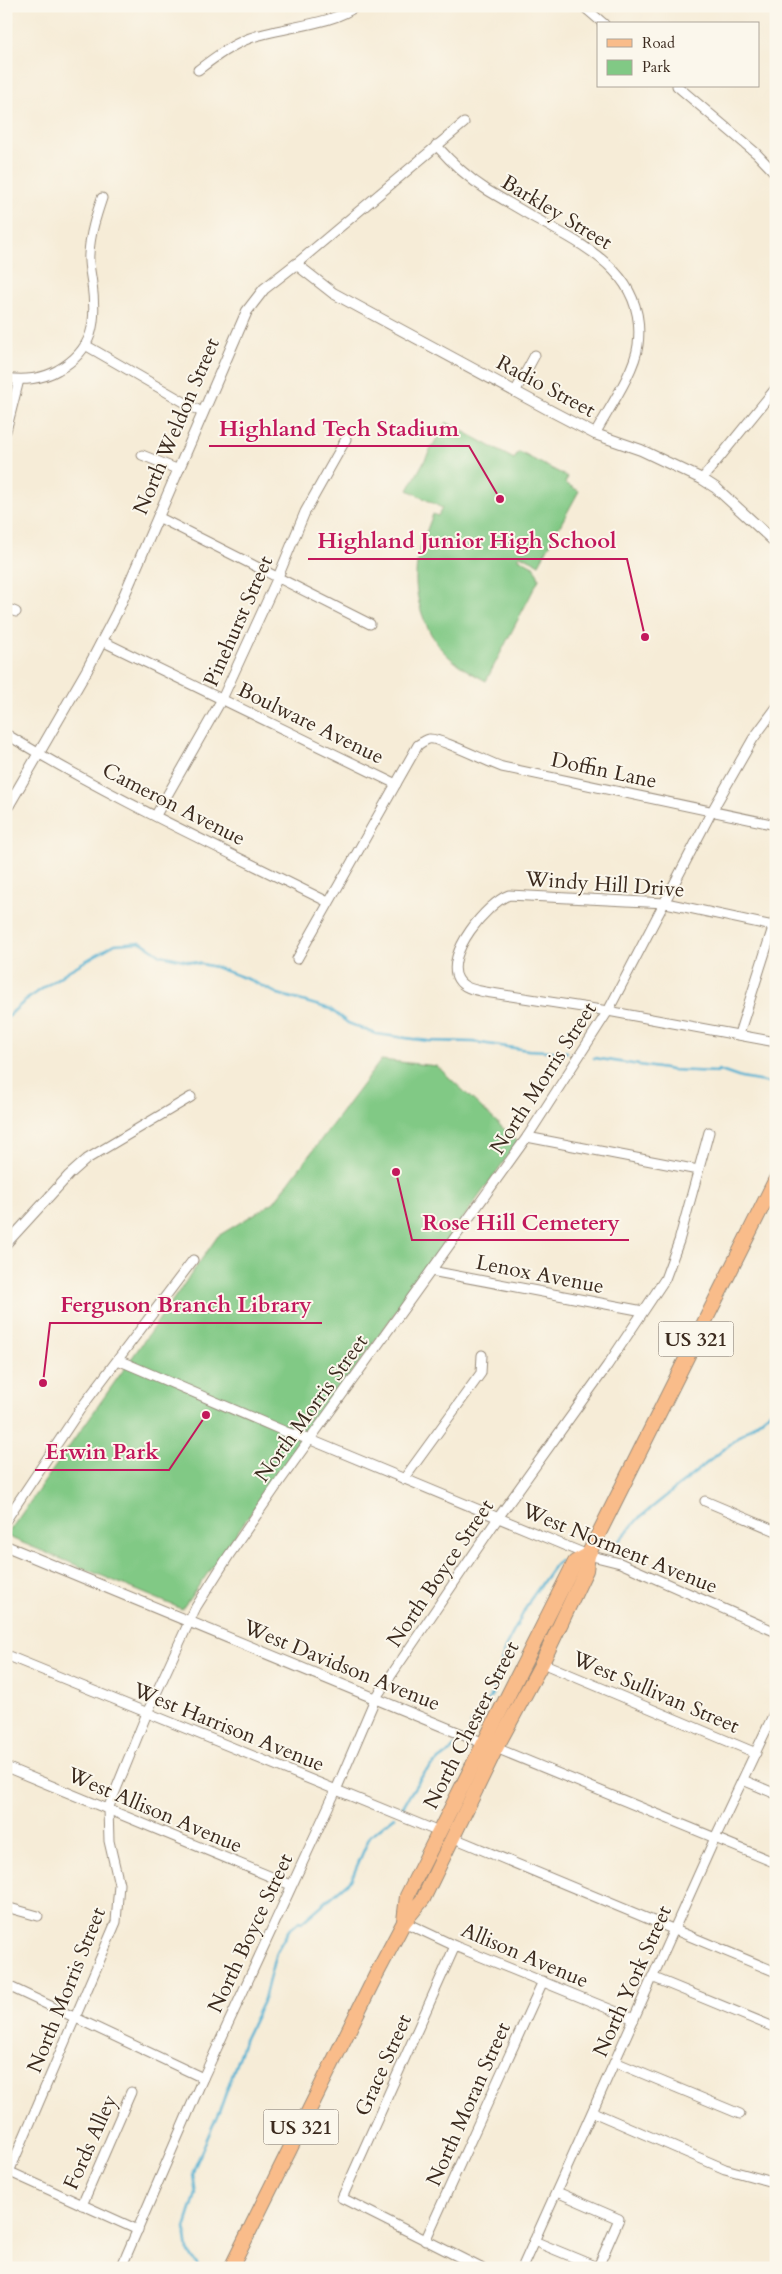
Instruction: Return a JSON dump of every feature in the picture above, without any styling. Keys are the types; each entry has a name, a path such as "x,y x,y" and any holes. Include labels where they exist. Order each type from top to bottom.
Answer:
{"main road":[{"name":"North Chester Street","path":"404,1922 407,1896 438,1832 542,1663 586,1570 588,1555 776,1179"},
{"name":"North Chester Street","path":"231,2268 376,1975 404,1922 423,1899 454,1838 491,1746 576,1562 588,1555"}],"street":[{"path":"198,70 229,48 250,38 334,16 350,11 356,6"},
{"path":"583,6 602,22"},
{"path":"679,88 756,152 776,174"},
{"name":"North Weldon Street","path":"6,810 102,641 179,470 247,311 264,289 464,123"},
{"name":"Barkley Street","path":"436,145 452,163 486,189 570,236 604,259 622,280 629,292 636,315 638,346 623,384 596,434"},
{"path":"6,378 19,380 53,373 72,362 87,346 94,311 88,257 90,240 102,198"},
{"name":"Radio Street","path":"296,264 333,293 515,392 596,434 641,450 702,479 716,488 776,543"},
{"path":"87,346 203,413"},
{"path":"515,392 535,355"},
{"path":"6,431 19,380"},
{"path":"702,479 776,388"},
{"name":"Pinehurst Street","path":"156,816 222,699 278,577 305,512 346,439"},
{"path":"142,455 179,470"},
{"path":"158,517 370,624"},
{"path":"6,608 16,612"},
{"name":"Boulware Avenue","path":"102,641 396,784"},
{"name":"North Morris Street","path":"8,2175 116,1922 119,1884 109,1841 108,1809 147,1713 189,1622 229,1555 527,1137 608,1011 666,903 712,811 753,739 776,708"},
{"name":"Cameron Avenue","path":"6,734 39,754 156,816 328,902"},
{"name":"Doffin Lane","path":"396,784 418,745 428,740 439,740 485,762 502,767 776,825"},
{"path":"297,959 396,784"},
{"name":"Windy Hill Drive","path":"608,1011 467,988 458,979 456,969 463,940 480,916 500,898 509,895 525,894 666,903 774,922"},
{"path":"739,1034 774,922"},
{"path":"608,1011 776,1042"},
{"path":"6,1244 69,1175 87,1160 191,1097"},
{"name":"North Boyce Street","path":"121,2268 203,2078 336,1790 375,1699 498,1518 665,1279 671,1267 709,1132"},
{"path":"527,1137 698,1170"},
{"path":"6,1520 81,1408 193,1260"},
{"name":"Lenox Avenue","path":"431,1271 643,1311"},
{"path":"404,1478 481,1373 482,1355"},
{"name":"West Norment Avenue","path":"118,1360 286,1432 311,1440 588,1555 620,1563 776,1632"},
{"path":"705,1501 776,1531"},
{"name":"West Davidson Avenue","path":"6,1546 776,1863"},
{"name":"West Harrison Avenue","path":"6,1655 438,1832"},
{"name":"West Sullivan Street","path":"542,1663 756,1753"},
{"name":"North York Street","path":"522,2268 715,1838 756,1753 772,1725 776,1709"},
{"name":"West Allison Avenue","path":"6,1767 291,1885"},
{"path":"743,1780 776,1794"},
{"path":"454,1838 776,1972"},
{"path":"6,1907 38,1916"},
{"name":"Allison Avenue","path":"404,1922 455,1946 634,2019"},
{"name":"Grace Street","path":"425,2241 342,2198 455,1946"},
{"path":"652,1977 776,2028"},
{"name":"North Moran Street","path":"425,2241 543,1982"},
{"path":"6,1985 203,2078"},
{"path":"614,2062 740,2114"},
{"name":"Fords Alley","path":"82,2205 131,2092"},
{"path":"593,2112 725,2169 776,2184"},
{"path":"8,2175 138,2230"},
{"path":"534,2241 598,2267 618,2219 557,2192"},
{"path":"425,2241 481,2268"}],"green space":[{"path":"446,422 514,459 519,452 568,477 565,483 579,491 539,564 520,555 518,558 535,567 539,579 486,681 457,664 434,640 420,608 416,586 416,568 425,536 433,514 438,516 442,508 408,490"},
{"path":"381,1060 437,1066 518,1142 182,1609 6,1536 218,1236 274,1202"}],"waterway":[{"path":"6,1018 26,1000 68,971 115,944 141,942 161,955 215,967 250,980 278,994 330,1009 348,1023 376,1034 428,1041 474,1042 528,1050 567,1052"},
{"path":"594,1058 671,1070 717,1072 718,1070 741,1078 776,1084"},
{"path":"609,1552 639,1518 776,1407"},
{"path":"471,1724 493,1693 505,1648 530,1600 555,1565 560,1561"},
{"path":"402,1808 426,1771 448,1754 458,1743"},
{"path":"199,2268 188,2251 185,2228 196,2194 194,2169 222,2104 245,2038 264,1999 276,1952 289,1930 300,1921 301,1923 351,1880 370,1836 394,1817"}],"place":[{"name":"Highland Tech Stadium","path":"500,499"},
{"name":"Highland Junior High School","path":"645,637"},
{"name":"Rose Hill Cemetery","path":"396,1172"},
{"name":"Ferguson Branch Library","path":"43,1383"},
{"name":"Erwin Park","path":"206,1415"}]}
